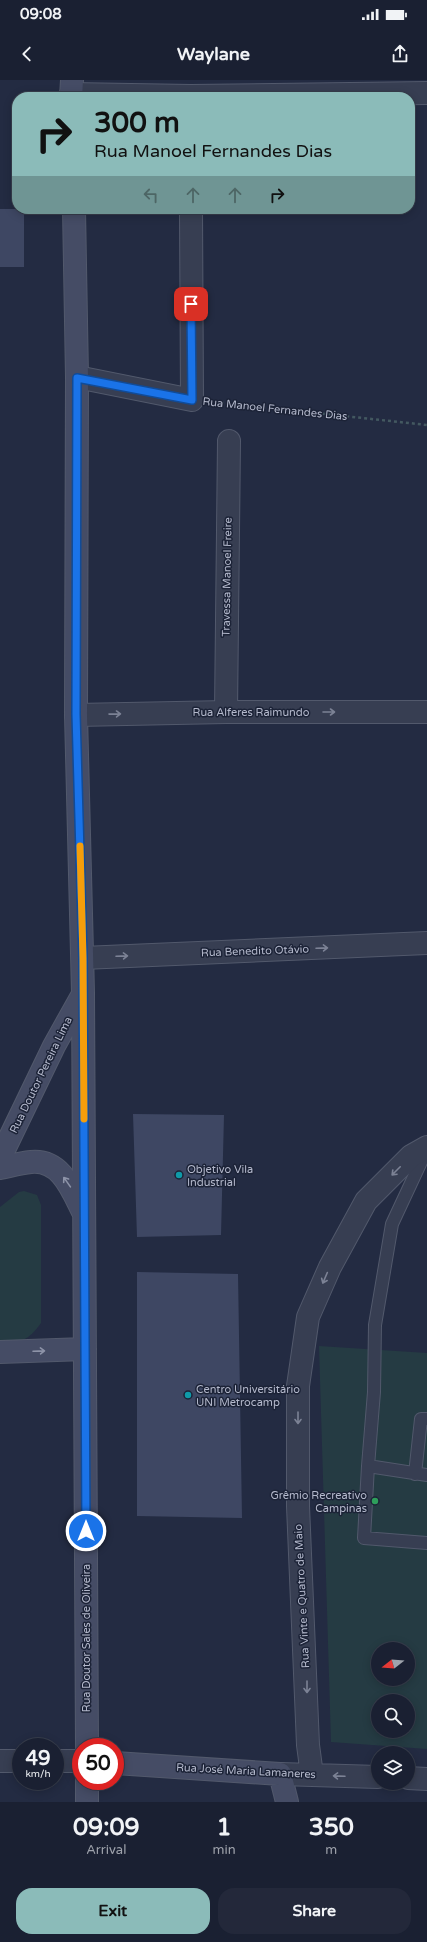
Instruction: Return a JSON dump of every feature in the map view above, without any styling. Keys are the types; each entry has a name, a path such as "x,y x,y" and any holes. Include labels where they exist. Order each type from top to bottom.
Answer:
{"main road":[{"name":"Rua Doutor Sales de Oliveira","path":"74,214 77,378 76,714 84,992 87,1738"},
{"name":"Rua Doutor Pereira Lima","path":"0,1158 54,1046 84,992"},
{"path":"0,1168 32,1161 56,1167 69,1184 85,1216"},
{"path":"0,1352 85,1349"},
{"name":"Rua José Maria Lamaneres","path":"124,1764 280,1774"},
{"path":"280,1774 287,1802"},
{"path":"87,1790 87,1802"}],"street":[{"path":"71,90 105,92"},
{"path":"415,93 427,93"},
{"path":"191,214 192,400"},
{"name":"Rua Manoel Fernandes Dias","path":"77,378 192,400"},
{"name":"Travessa Manoel Freire","path":"226,712 229,441"},
{"name":"Rua Alferes Raimundo","path":"76,714 427,712"},
{"name":"Rua Benedito Otávio","path":"83,958 427,943"},
{"name":"Rua Vinte e Quatro de Maio","path":"312,1775 307,1730 307,1680 301,1601 298,1506 298,1386 308,1318 330,1266 366,1201 411,1156 427,1148"},
{"path":"0,1761 12,1761"},
{"name":"Rua José Maria Lamaneres","path":"280,1774 371,1777"},
{"path":"415,1778 427,1779"}],"lane":[{"path":"427,1148 392,1224 375,1325 374,1392 364,1538 427,1543"},
{"path":"368,1466 421,1474 421,1419 427,1419"}],"path":[{"name":"Rua Manoel Fernandes Dias","path":"192,400 427,425"}],"shaded area":[{"path":"24,1191 37,1195 41,1205 41,1323 32,1334 24,1340 0,1346 0,1207 19,1192"},
{"name":"Grêmio Recreativo Campinas","path":"319,1346 427,1353 427,1749 415,1748 415,1746 386,1746 331,1742"}],"building":[{"path":"0,209 12,209 12,214 24,214 24,267 0,267"},
{"name":"Objetivo Vila Industrial","path":"133,1114 224,1115 221,1235 137,1237"},
{"name":"Centro Universitário UNI Metrocamp","path":"137,1272 238,1274 242,1518 137,1516"}],"slow traffic":[{"path":"80,846 83,958 84,1119"}],"place":[{"name":"Objetivo Vila Industrial","path":"179,1175"},
{"name":"Centro Universitário UNI Metrocamp","path":"188,1395"},
{"name":"Grêmio Recreativo Campinas","path":"375,1501"}],"route":[{"path":"86,1531 83,958 76,714 77,378 192,400 191,304"}]}
